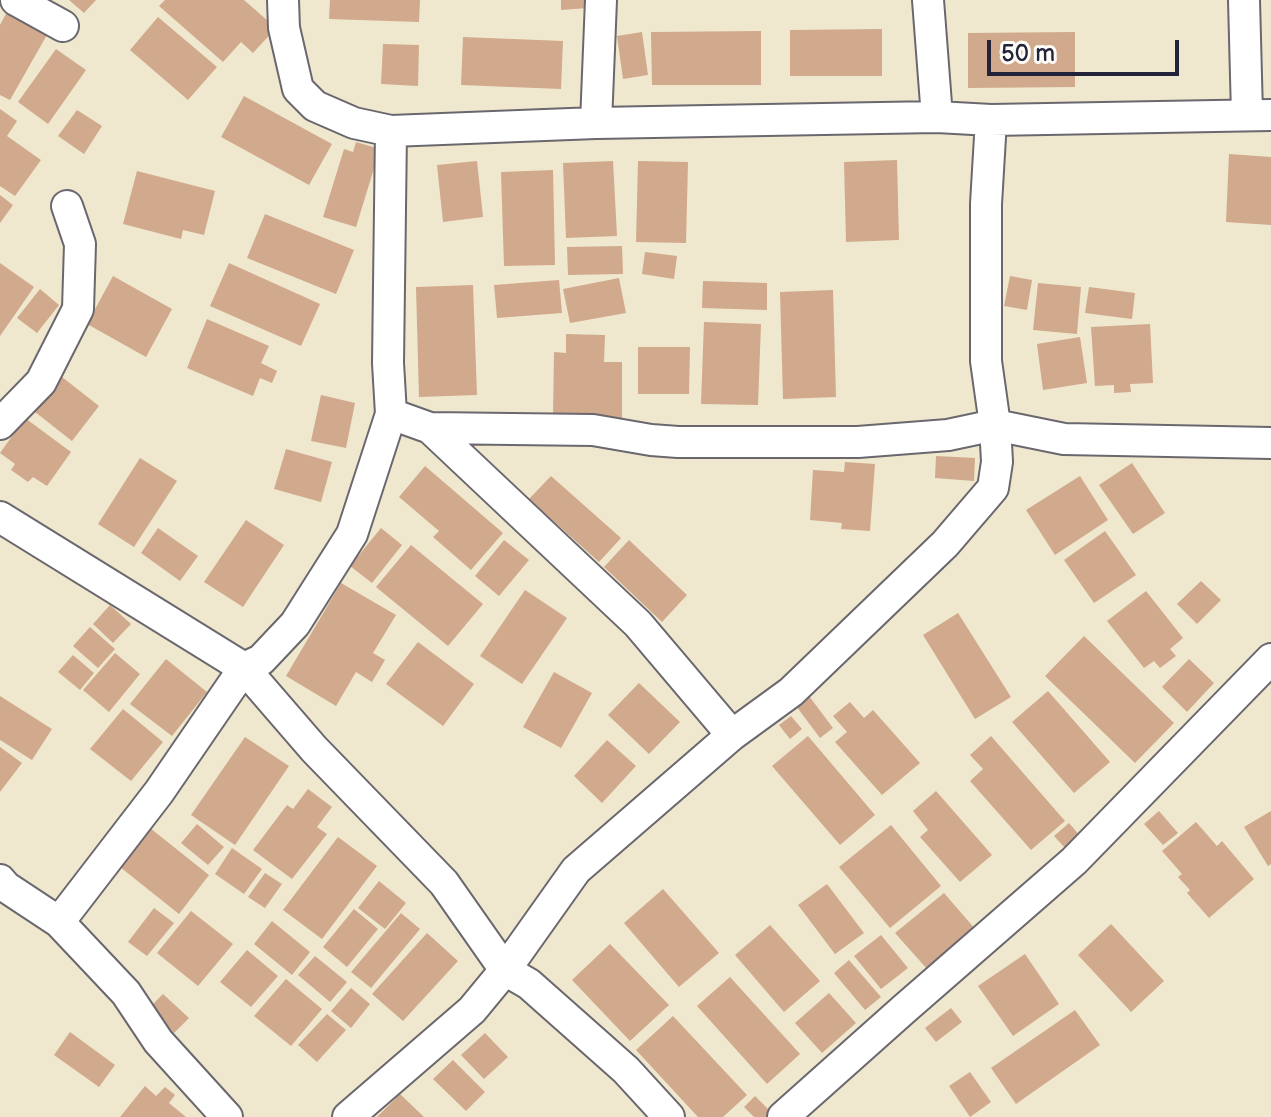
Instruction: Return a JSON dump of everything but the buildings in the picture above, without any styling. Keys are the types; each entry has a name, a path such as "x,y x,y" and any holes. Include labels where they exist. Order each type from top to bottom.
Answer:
{"street":[{"path":"16,0 63,26"},
{"path":"283,0 284,28 298,89 315,106 354,123 391,131 596,123 1259,114 1244,0"},
{"path":"596,123 601,0"},
{"path":"928,0 937,117"},
{"path":"348,1117 472,1010 505,970 576,870 732,735 791,692 945,544 993,488 997,462 995,425 986,361 986,204 991,120"},
{"path":"59,922 159,792 244,668 261,660 295,624 352,534 391,414 388,363 391,131"},
{"path":"0,424 41,382 78,309 80,244 67,206"},
{"path":"391,414 430,428 593,430 678,442 858,442 948,435 995,425 1064,439 1271,443"},
{"path":"430,428 638,624 732,735"},
{"path":"0,517 244,668 314,749 444,883 505,970 529,984 626,1070 669,1117"},
{"path":"783,1117 1074,861 1271,659"},
{"path":"0,880 59,922 126,993 158,1041 227,1117"}]}
